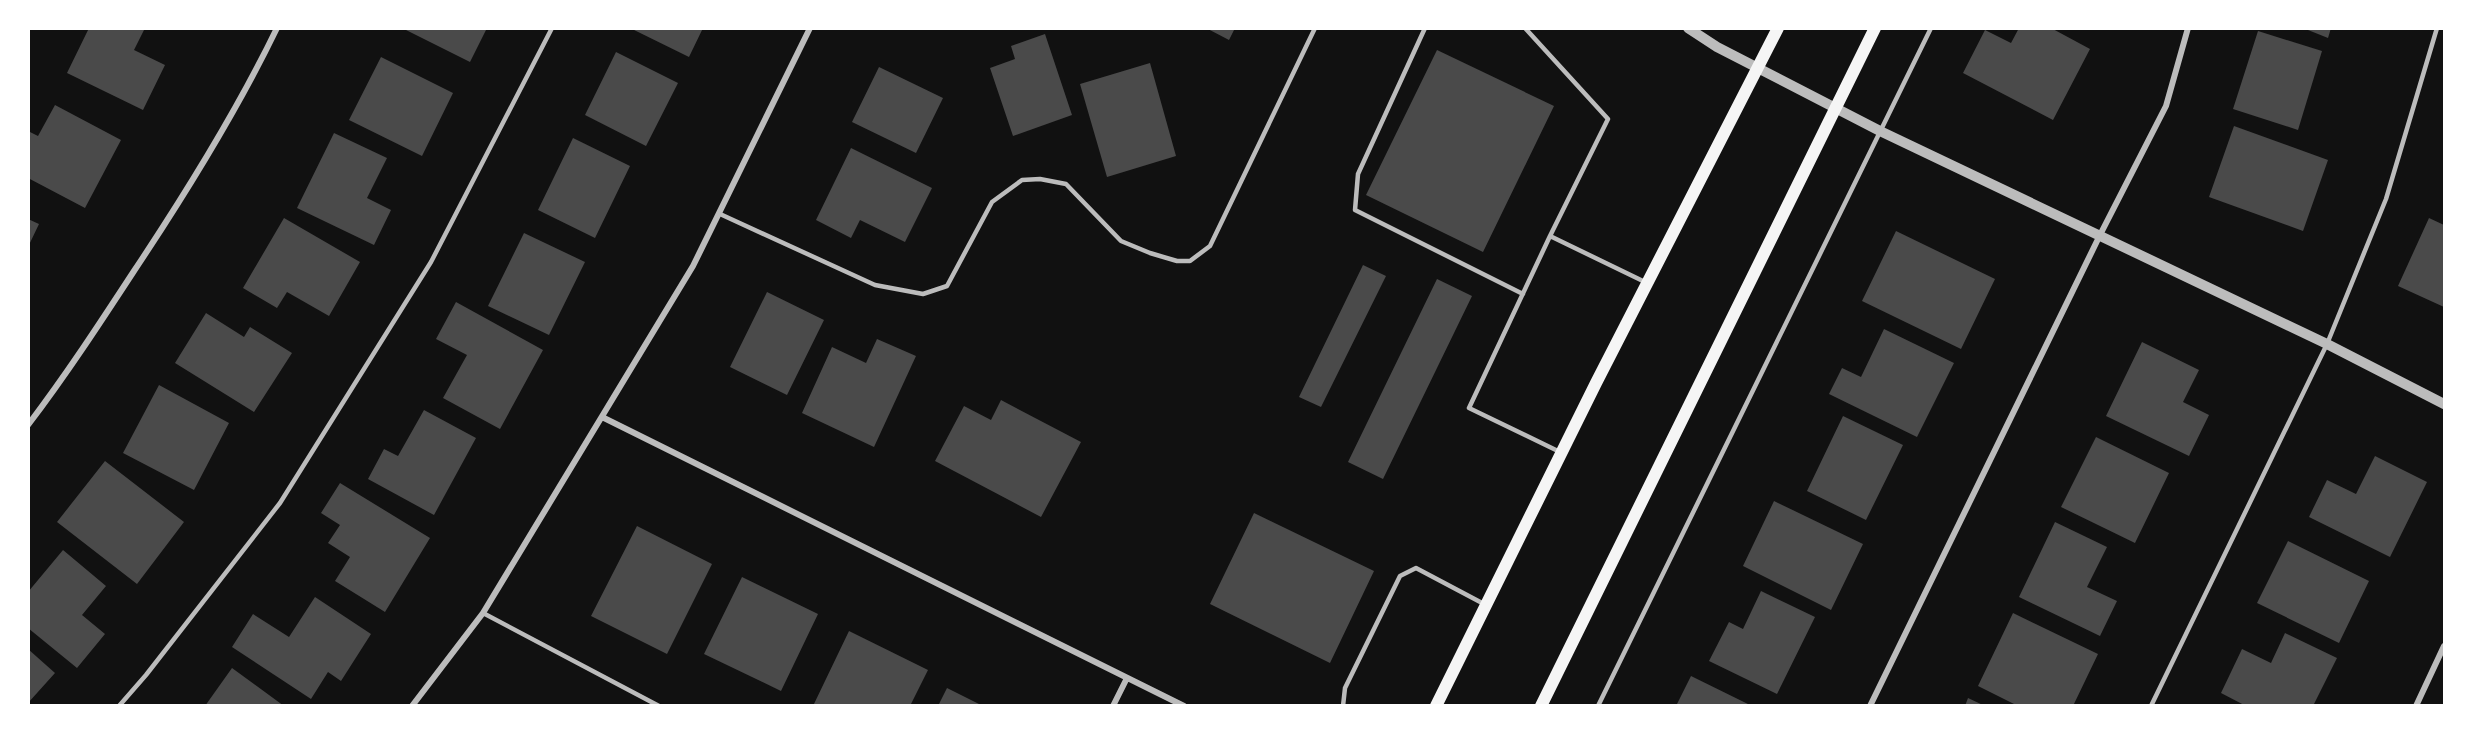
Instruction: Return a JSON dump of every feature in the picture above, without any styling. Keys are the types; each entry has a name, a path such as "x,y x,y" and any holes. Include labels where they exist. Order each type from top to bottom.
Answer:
{"main road":[{"path":"1436,705 1778,28"},
{"path":"1541,705 1875,28"}],"street":[{"path":"28,424 64,377 176,208 256,72 277,28"},
{"path":"412,705 483,613 693,266 810,28"},
{"path":"1688,28 1717,47 1881,131 2327,344 2445,404"},
{"path":"1870,705 2100,235 2166,106 2188,28"},
{"path":"602,417 1184,705"},
{"path":"2416,705 2445,646"},
{"path":"1113,705 1127,678"}],"lane":[{"path":"119,705 147,675 280,503 431,262 552,28"},
{"path":"720,214 875,285 922,294 947,286 992,202 1022,180 1040,179 1066,184 1121,241 1150,253 1178,261 1190,261 1210,246 1315,28"},
{"path":"1425,28 1358,174 1355,210 1522,294"},
{"path":"1525,28 1608,119 1469,408 1562,453"},
{"path":"1598,705 1931,28"},
{"path":"2151,705 2327,344 2386,199 2437,28"},
{"path":"1550,236 1648,284"},
{"path":"1342,705 1345,688 1400,576 1416,568 1486,605"},
{"path":"483,613 660,705"}],"building":[{"path":"89,28 145,28 134,50 165,65 143,110 67,73"},
{"path":"402,28 487,28 470,62"},
{"path":"630,28 703,28 689,57"},
{"path":"1206,28 1235,28 1229,40"},
{"path":"2019,28 2051,28 2090,49 2053,120 1963,73 1985,30 2011,43"},
{"path":"2303,28 2331,28 2328,38"},
{"path":"2258,31 2322,51 2298,130 2233,109"},
{"path":"1045,34 1072,115 1013,136 990,68 1015,59 1011,46"},
{"path":"1437,50 1554,106 1483,252 1366,195"},
{"path":"616,52 678,83 646,146 585,115"},
{"path":"381,57 453,93 422,156 349,120"},
{"path":"1150,63 1176,156 1107,177 1080,84"},
{"path":"879,67 943,98 916,153 852,122"},
{"path":"55,105 121,140 85,208 28,178 28,131 38,136"},
{"path":"2234,126 2328,160 2303,231 2209,197"},
{"path":"334,133 387,158 367,198 391,210 374,245 297,208"},
{"path":"573,138 630,166 595,238 538,210"},
{"path":"851,148 932,188 905,242 860,220 851,238 816,220"},
{"path":"284,218 360,262 329,316 287,292 277,308 243,288"},
{"path":"2429,218 2444,225 2444,307 2398,286"},
{"path":"28,219 39,224 28,247"},
{"path":"1896,231 1995,279 1961,349 1862,301"},
{"path":"524,233 585,262 549,335 488,306"},
{"path":"1363,265 1386,276 1321,407 1299,397"},
{"path":"1437,279 1472,296 1383,479 1348,462"},
{"path":"767,292 824,320 787,395 730,367"},
{"path":"456,302 543,350 500,429 443,398 467,355 436,339"},
{"path":"206,313 244,337 250,327 292,353 254,412 175,363"},
{"path":"1884,329 1954,363 1917,437 1829,394 1842,368 1861,377"},
{"path":"877,339 916,356 874,447 802,413 832,347 866,363"},
{"path":"2142,342 2199,370 2183,402 2209,415 2189,456 2106,416"},
{"path":"159,385 229,423 194,490 123,453"},
{"path":"1001,400 1081,442 1041,517 935,461 964,406 991,420"},
{"path":"424,410 476,438 434,515 368,479 384,449 398,456"},
{"path":"1843,416 1903,445 1866,520 1807,491"},
{"path":"2096,437 2169,473 2135,543 2061,507"},
{"path":"2375,456 2427,482 2390,557 2309,517 2327,480 2356,494"},
{"path":"105,461 184,522 137,584 57,522"},
{"path":"340,483 430,538 385,612 335,581 350,557 328,543 340,525 321,513"},
{"path":"1774,501 1863,544 1831,610 1743,566"},
{"path":"1254,513 1374,571 1330,663 1210,604"},
{"path":"2055,522 2107,547 2087,587 2117,601 2100,636 2019,597"},
{"path":"637,526 712,564 667,654 591,616"},
{"path":"2288,541 2369,581 2339,643 2257,603"},
{"path":"63,550 106,586 82,615 105,634 77,668 28,628 28,592"},
{"path":"742,577 818,614 781,691 704,654"},
{"path":"1761,591 1815,617 1777,694 1709,661 1729,622 1743,629"},
{"path":"315,597 371,634 341,681 328,672 311,699 232,647 253,614 289,637"},
{"path":"2013,613 2098,654 2073,706 2018,706 1978,686"},
{"path":"849,631 928,670 910,706 813,706"},
{"path":"2285,633 2337,658 2313,706 2246,706 2221,693 2242,649 2271,663"},
{"path":"28,649 55,673 28,703"},
{"path":"232,668 284,706 205,706"},
{"path":"1691,676 1752,706 1676,706"},
{"path":"947,688 983,706 938,706"},
{"path":"1968,698 1985,706 1965,706"}]}
